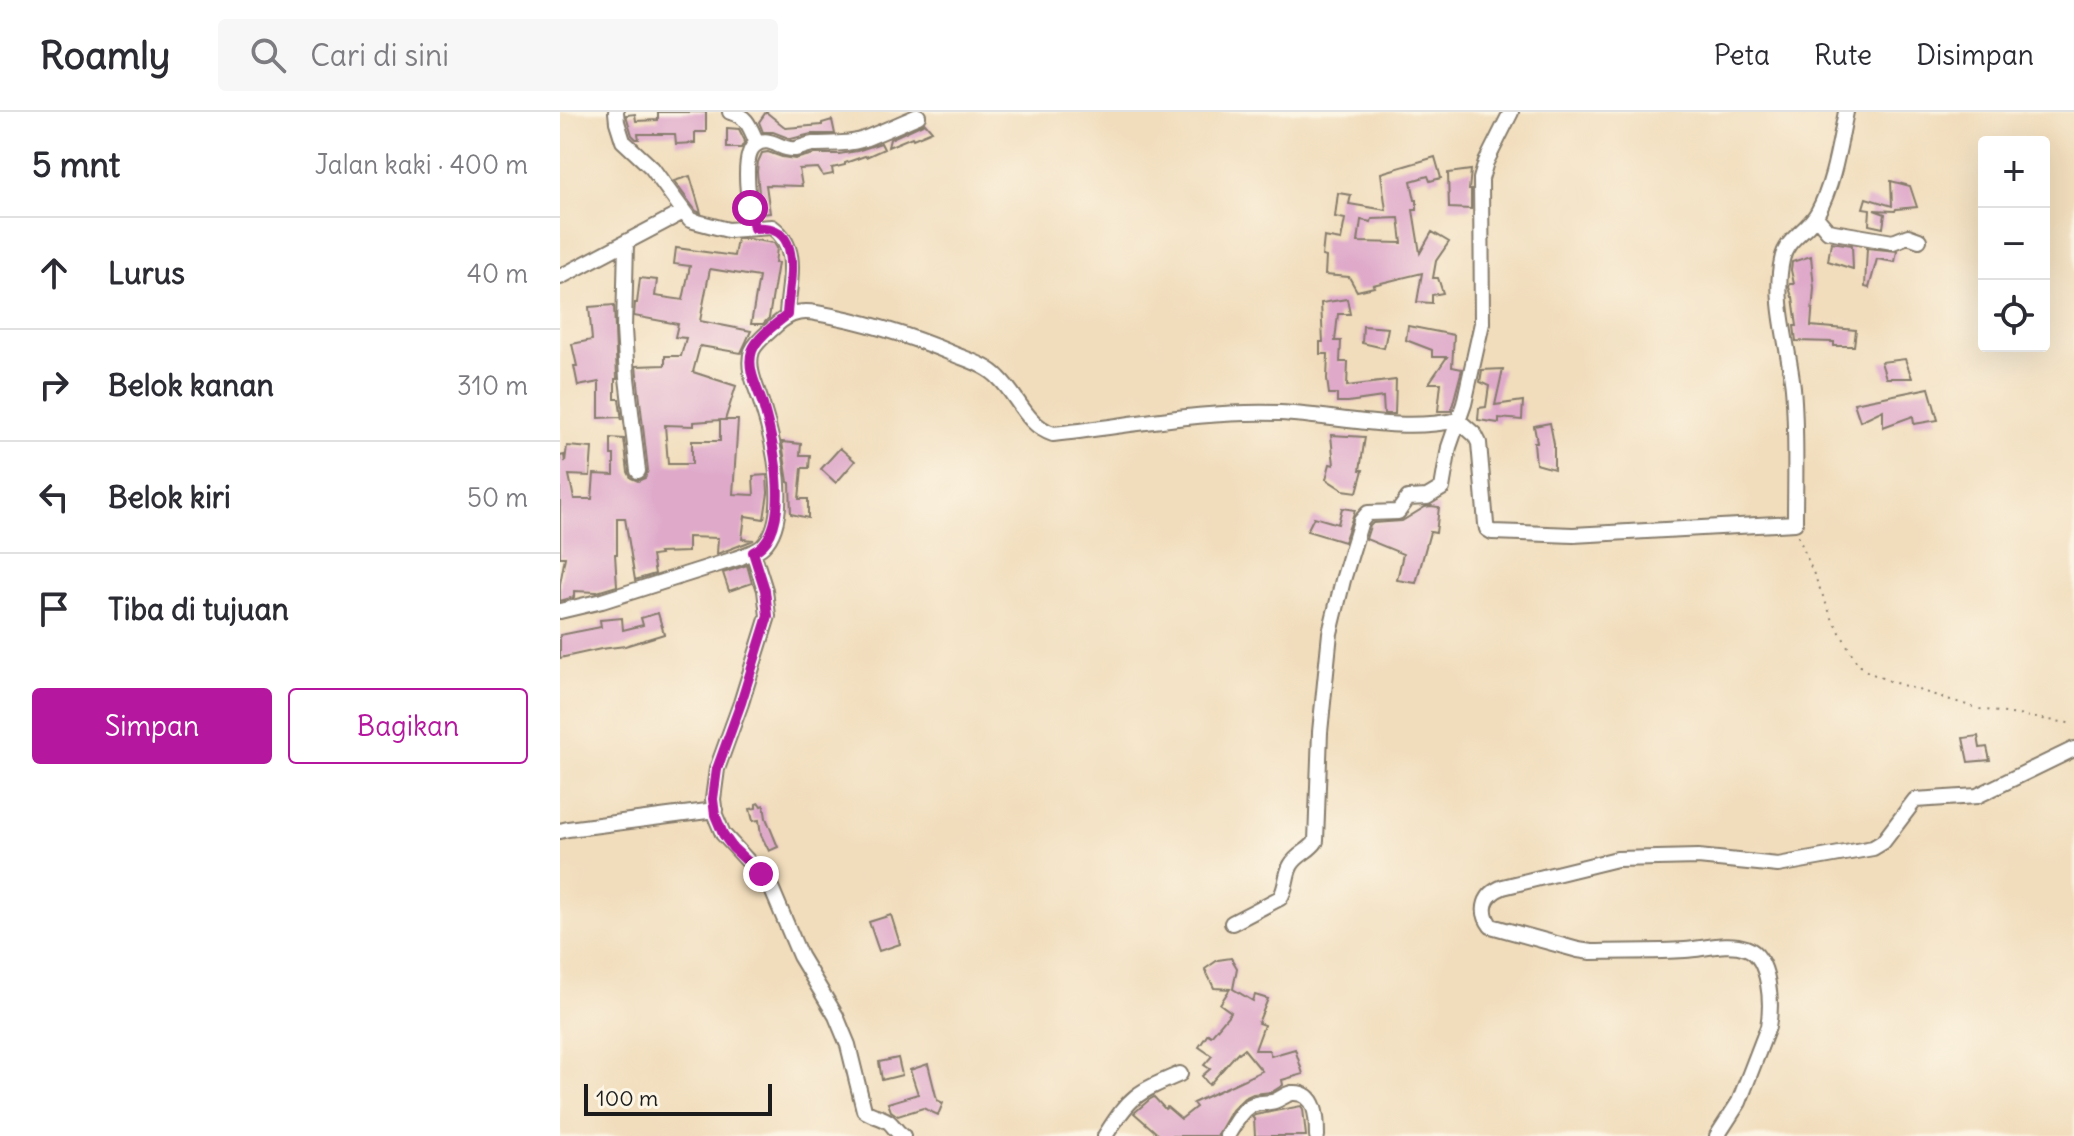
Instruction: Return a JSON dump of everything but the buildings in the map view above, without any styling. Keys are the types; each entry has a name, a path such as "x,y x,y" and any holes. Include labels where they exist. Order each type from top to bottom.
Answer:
{"street":[{"path":"617,112 623,141 652,168 690,220 728,230 772,227 785,241 793,263 787,315"},
{"path":"730,112 746,119 757,143"},
{"path":"1232,923 1280,898 1284,894 1290,865 1312,848 1316,841 1320,732 1330,633 1361,521 1368,513 1398,512 1408,498 1427,497 1442,488 1449,447 1464,404 1482,315 1481,179 1511,112"},
{"path":"560,611 602,601 760,549 771,535 778,498 769,430 753,378 752,350 787,315 806,312 865,324 919,340 986,367 999,378 1042,431 1053,434 1149,420 1279,413 1378,425 1458,420 1475,435 1479,443 1486,524 1492,532 1573,535 1795,523 1793,389 1779,291 1780,265 1790,242 1816,217 1828,188 1846,112"},
{"path":"754,228 748,192 748,159 757,143 770,141 796,149 814,144 839,144 860,140 918,116"},
{"path":"560,277 683,212"},
{"path":"1816,217 1828,231 1893,242 1908,236 1919,240"},
{"path":"626,242 624,329 638,471"},
{"path":"753,552 765,590 768,616 717,769 713,799 715,810 723,834 770,885 800,956 836,1016 848,1045 864,1110 889,1122 903,1136"},
{"path":"1717,1136 1739,1102 1770,1018 1767,978 1764,966 1755,953 1744,947 1709,946 1687,950 1578,950 1491,926 1484,910 1484,904 1491,894 1503,887 1617,859 1698,857 1778,865 1873,848 1883,842 1915,800 1977,796 2074,749"},
{"path":"560,831 715,810"},
{"path":"1105,1136 1130,1100 1145,1089 1180,1074"},
{"path":"1227,1136 1249,1107 1256,1103 1271,1103 1290,1093 1304,1096 1315,1107 1317,1136"}],"path":[{"path":"1795,523 1796,533 1832,618 1857,663 1868,672 1980,709 2074,724"}],"route":[{"path":"750,208 754,228 772,227 778,232 791,252 793,263 787,315 752,350 751,368 769,430 777,481 778,498 771,535 760,549 753,552 765,590 768,616 741,703 722,751 713,799 715,815 723,834 761,874"}]}
